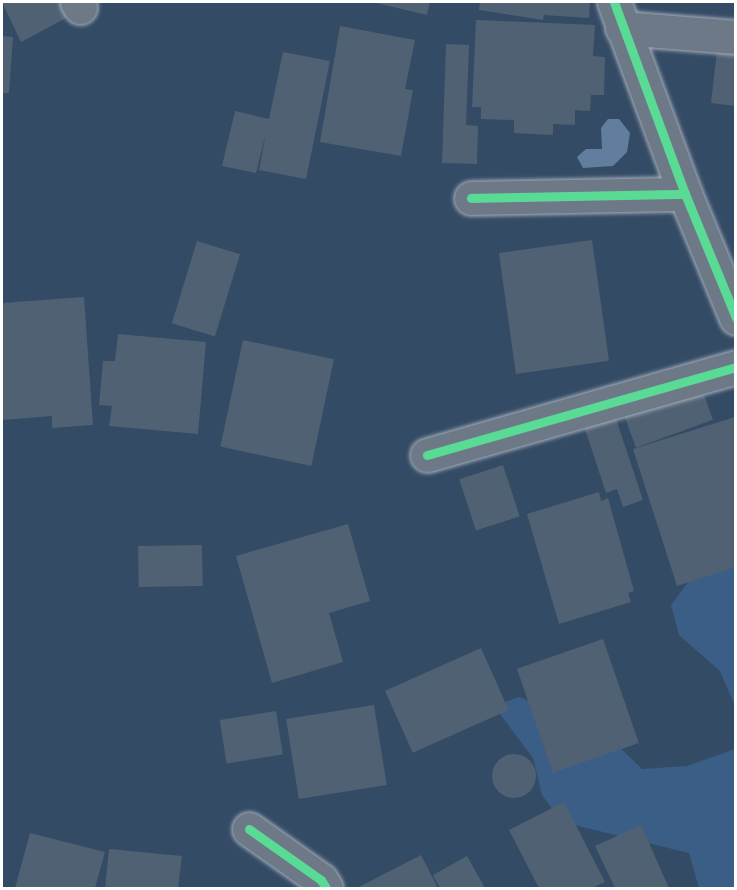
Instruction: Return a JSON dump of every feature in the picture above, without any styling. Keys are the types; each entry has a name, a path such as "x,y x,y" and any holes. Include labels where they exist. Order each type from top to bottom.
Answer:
{"street":[{"path":"618,15 735,37"},
{"path":"618,15 685,194 735,318"},
{"path":"471,198 685,194"},
{"path":"427,455 735,367"},
{"path":"249,829 321,880 326,888"}],"shaded area":[{"path":"608,119 619,119 630,133 627,152 613,166 583,168 577,157 586,149 602,149 601,128"},
{"path":"735,552 735,706 720,671 679,635 671,605 704,561"},
{"path":"519,697 602,730 642,769 687,766 735,749 735,888 699,888 689,853 562,822 542,795 533,758 494,706"}],"building":[{"path":"2,2 60,2 68,17 21,42"},
{"path":"372,2 430,2 427,15"},
{"path":"480,2 590,2 589,18 544,15 543,20 479,10"},
{"path":"476,20 595,25 593,56 605,57 604,95 591,95 590,111 575,110 575,125 553,124 553,135 514,133 514,120 481,119 481,107 472,107"},
{"path":"340,26 415,40 405,89 413,90 401,156 320,142"},
{"path":"2,36 13,37 9,93 2,93"},
{"path":"718,42 736,44 736,106 711,103"},
{"path":"446,44 469,45 466,125 478,126 477,164 442,163"},
{"path":"283,52 330,61 306,179 259,170 266,133 256,173 222,166 235,111 269,119"},
{"path":"592,240 609,361 516,374 499,253"},
{"path":"197,241 240,254 215,336 172,323"},
{"path":"84,297 93,425 52,428 52,416 2,420 2,303"},
{"path":"118,334 206,342 198,434 109,426 112,406 99,405 103,361 115,361"},
{"path":"243,340 334,359 311,466 220,447"},
{"path":"700,384 713,420 636,448 623,412"},
{"path":"615,416 643,500 623,507 617,489 606,493 584,426"},
{"path":"735,417 736,567 677,586 633,449"},
{"path":"503,465 520,516 476,531 459,479"},
{"path":"599,492 601,501 608,498 634,591 628,593 631,602 559,624 527,514"},
{"path":"348,524 370,601 329,613 343,662 272,683 236,556"},
{"path":"202,545 203,586 139,587 138,546"},
{"path":"603,639 639,743 553,773 517,669"},
{"path":"481,648 509,710 413,753 385,691"},
{"path":"374,705 387,785 299,799 286,719"},
{"path":"276,711 283,754 227,763 220,720"},
{"path":"514,754 530,760 536,776 530,792 514,798 498,792 492,776 498,760"},
{"path":"564,802 605,882 592,888 539,888 509,830"},
{"path":"641,825 669,888 615,888 595,846"},
{"path":"30,833 105,852 95,888 15,888"},
{"path":"109,849 182,856 178,888 105,888"},
{"path":"421,855 438,888 357,888"},
{"path":"467,856 485,888 440,888 433,875"}],"cycle path":[{"path":"614,2 685,194 736,318"},
{"path":"471,198 685,194"},
{"path":"427,455 736,367"},
{"path":"249,829 321,880 326,888"}]}
